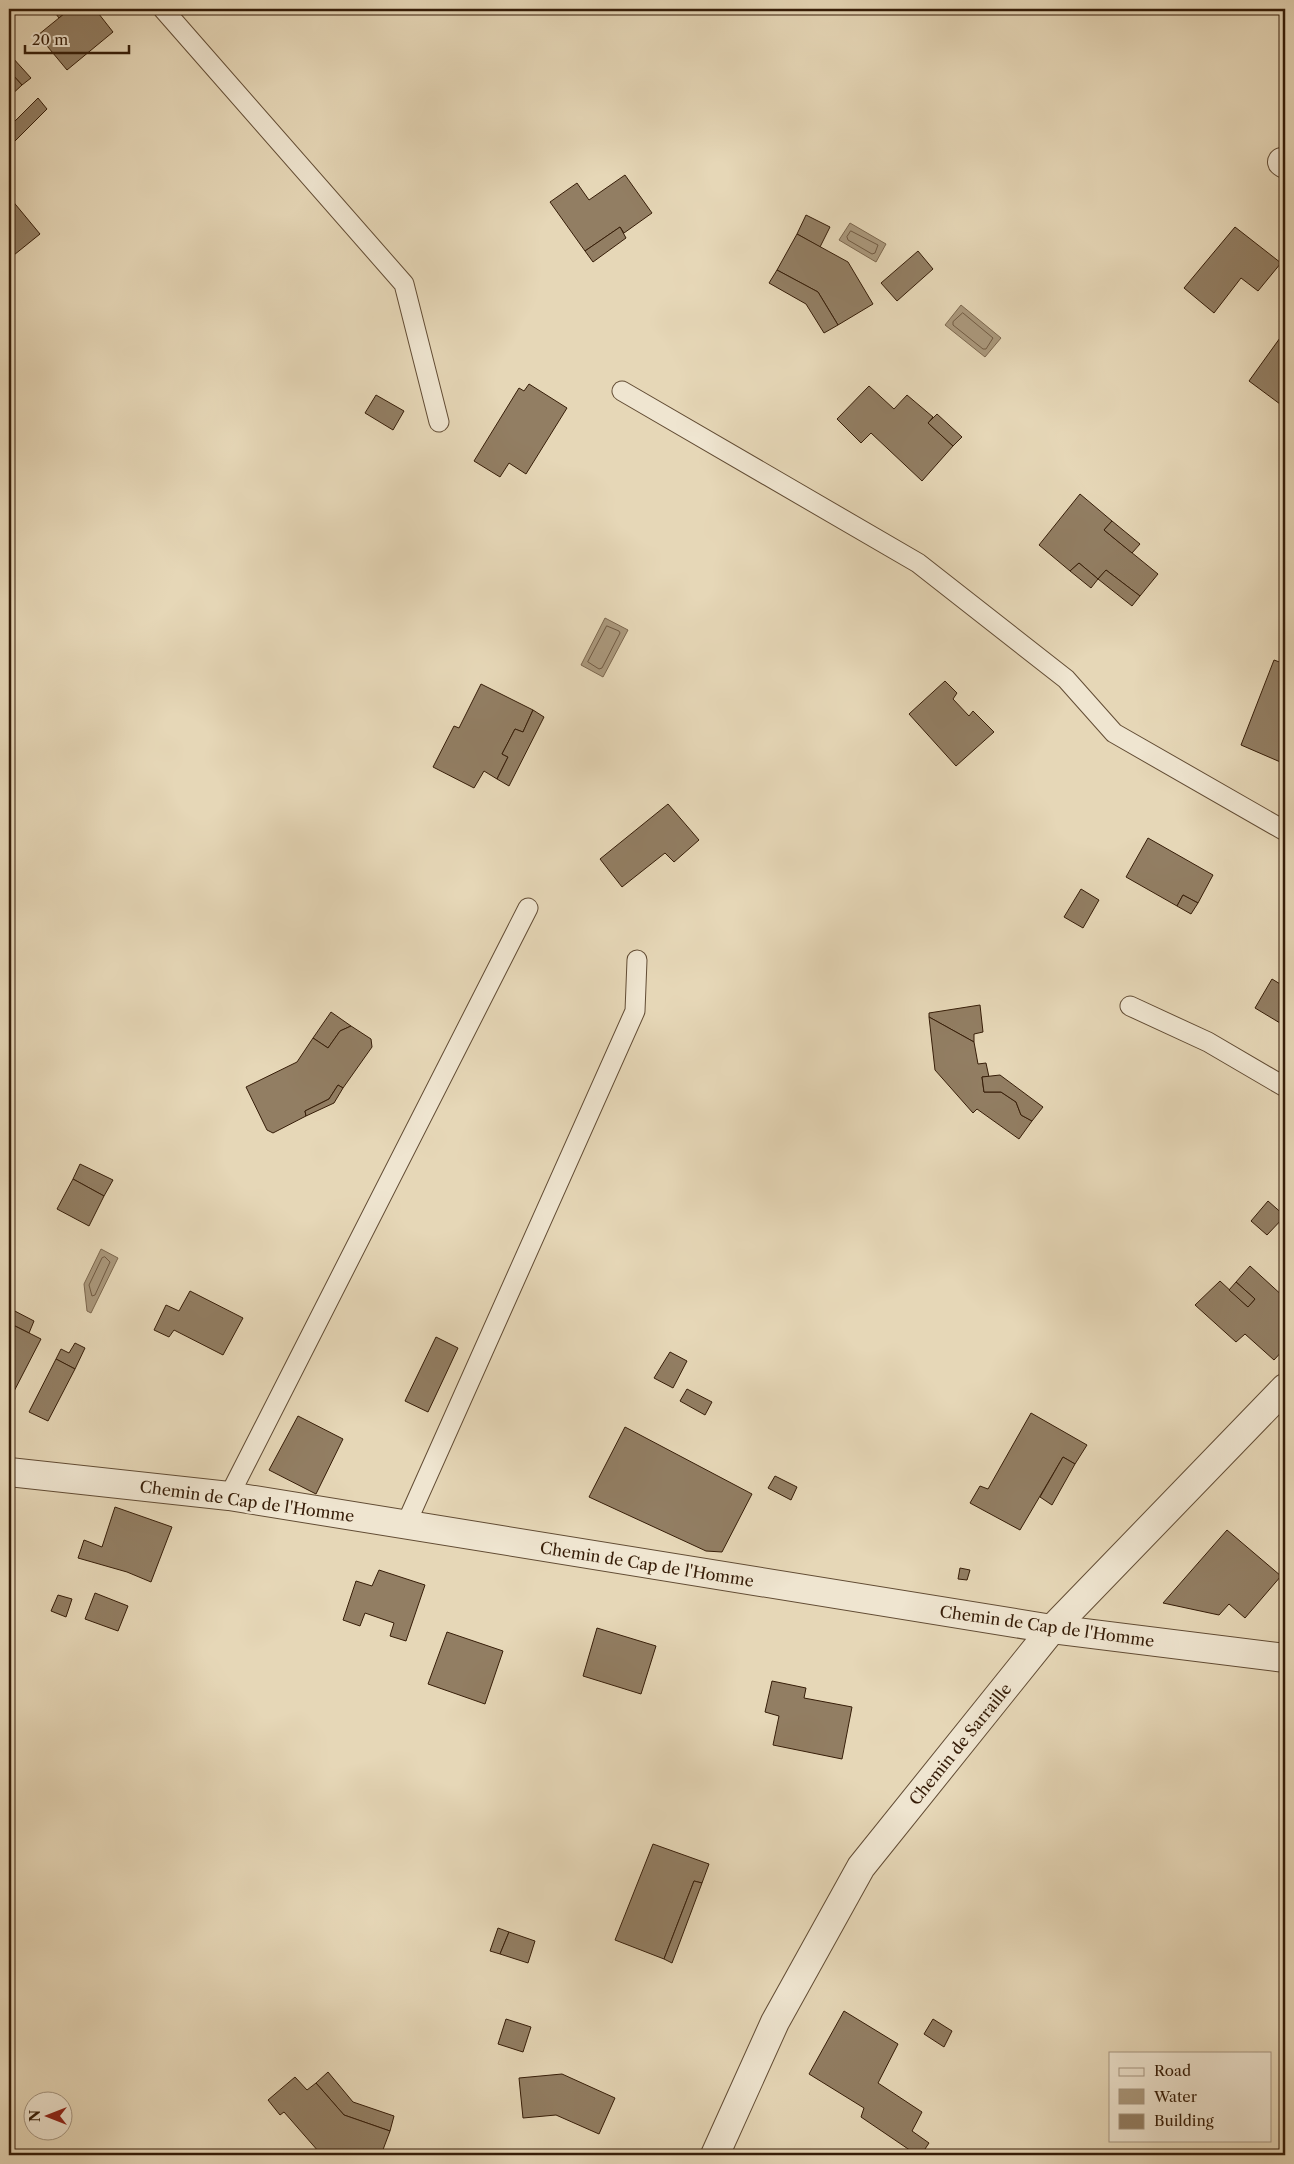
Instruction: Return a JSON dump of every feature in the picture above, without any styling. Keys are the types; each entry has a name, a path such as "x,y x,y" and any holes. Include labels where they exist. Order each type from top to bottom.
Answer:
{"street":[{"name":"Chemin de Sarraille","path":"715,2155 775,2022 862,1867 1052,1629 1285,1388"},
{"name":"Chemin de Cap de l'Homme","path":"9,1472 230,1496 1052,1629 1285,1658"}],"lane":[{"path":"163,9 404,284 439,422"},
{"path":"622,391 918,563 1066,680 1114,733 1285,831"},
{"path":"230,1496 528,908"},
{"path":"406,1524 635,1011 637,960"},
{"path":"1130,1006 1208,1042 1285,1087"}],"water":[{"path":"850,223 886,244 876,262 839,240"},
{"path":"961,305 1001,338 985,357 945,325"},
{"path":"605,618 628,630 603,677 581,665"},
{"path":"101,1249 118,1258 91,1313 87,1311 84,1284"}],"building":[{"path":"70,9 59,18 53,10"},
{"path":"70,9 95,9 113,32 67,70 38,35"},
{"path":"12,57 31,78 22,85 9,71 9,61"},
{"path":"12,74 22,85 9,97 9,77"},
{"path":"38,98 47,109 9,147 9,127"},
{"path":"625,175 652,213 624,233 620,227 585,251 550,202 577,183 589,200"},
{"path":"11,199 40,234 9,259 9,201"},
{"path":"806,215 830,227 820,247 797,234"},
{"path":"620,227 626,238 593,262 585,251"},
{"path":"1235,227 1281,263 1258,291 1241,278 1214,313 1184,288"},
{"path":"797,234 848,262 873,304 838,325 818,292 777,270"},
{"path":"918,251 933,269 897,301 881,283"},
{"path":"777,270 818,292 838,325 824,333 806,304 769,283"},
{"path":"1285,331 1285,405 1284,407 1249,381"},
{"path":"529,384 567,408 526,474 509,463 500,477 474,461 519,388 524,391"},
{"path":"869,386 894,409 907,395 933,417 928,423 953,446 922,481 871,433 861,443 837,419"},
{"path":"376,395 404,411 393,430 365,413"},
{"path":"937,414 962,437 953,446 928,423"},
{"path":"1080,494 1112,521 1104,530 1158,574 1140,596 1106,570 1098,579 1079,563 1070,571 1039,545"},
{"path":"1112,521 1140,544 1132,553 1104,530"},
{"path":"1079,563 1098,579 1091,588 1070,571"},
{"path":"1106,570 1140,596 1132,606 1098,579"},
{"path":"1274,660 1285,664 1285,764 1241,745"},
{"path":"945,681 957,693 953,699 969,716 973,711 994,732 956,766 909,714"},
{"path":"481,684 533,710 523,732 515,729 502,754 508,757 497,779 484,771 474,788 433,767 454,726 459,728"},
{"path":"533,710 544,717 509,786 497,779 508,757 502,754 515,729 523,732"},
{"path":"668,804 699,840 674,862 665,853 622,887 600,859"},
{"path":"1148,838 1213,875 1198,903 1183,895 1177,906 1126,877"},
{"path":"1081,889 1099,900 1083,928 1064,917"},
{"path":"1183,895 1198,903 1191,914 1177,906"},
{"path":"1272,979 1285,987 1285,1026 1255,1008"},
{"path":"980,1005 983,1032 974,1034 974,1042 929,1017 929,1013"},
{"path":"331,1012 351,1026 340,1031 328,1048 313,1038"},
{"path":"929,1017 974,1042 978,1064 986,1063 989,1077 982,1077 984,1092 1001,1092 1016,1102 1021,1115 1032,1121 1019,1139 977,1109 973,1113 935,1070"},
{"path":"351,1026 371,1039 372,1047 343,1088 338,1085 329,1099 305,1111 306,1116 273,1133 267,1130 246,1087 297,1062 313,1038 328,1048 340,1031"},
{"path":"1000,1075 1043,1107 1032,1121 1021,1115 1016,1102 1001,1092 984,1092 982,1077"},
{"path":"338,1085 343,1088 334,1103 306,1116 305,1111 329,1099"},
{"path":"80,1164 113,1180 104,1196 73,1179"},
{"path":"73,1179 104,1196 89,1226 57,1209"},
{"path":"1268,1201 1285,1216 1267,1235 1251,1221"},
{"path":"1250,1266 1285,1298 1285,1348 1274,1360 1245,1334 1236,1342 1195,1305 1220,1281 1248,1307 1255,1299 1236,1282"},
{"path":"1236,1282 1255,1299 1248,1307 1229,1290"},
{"path":"190,1291 243,1318 223,1355 174,1330 169,1337 154,1330 166,1305 179,1311"},
{"path":"9,1308 34,1321 29,1333 9,1323"},
{"path":"9,1323 41,1339 9,1401"},
{"path":"436,1337 458,1348 428,1412 405,1401"},
{"path":"75,1343 85,1348 75,1369 56,1359 61,1349 69,1353"},
{"path":"670,1352 687,1361 673,1388 654,1378"},
{"path":"56,1359 75,1369 48,1421 29,1412"},
{"path":"687,1389 712,1402 705,1415 680,1401"},
{"path":"1031,1413 1087,1445 1075,1464 1063,1457 1020,1530 970,1503 980,1486 988,1489"},
{"path":"298,1416 343,1439 316,1494 269,1470"},
{"path":"625,1427 752,1494 722,1552 706,1551 589,1497"},
{"path":"1063,1457 1075,1464 1052,1505 1040,1497"},
{"path":"775,1476 797,1487 791,1500 768,1488"},
{"path":"115,1507 172,1527 151,1582 127,1572 78,1558 84,1540 102,1547"},
{"path":"1227,1530 1281,1576 1245,1618 1229,1604 1219,1615 1163,1603"},
{"path":"960,1568 970,1570 967,1580 958,1579"},
{"path":"379,1570 425,1585 406,1641 390,1636 394,1623 365,1613 360,1626 343,1620 356,1581 372,1586"},
{"path":"95,1593 128,1606 118,1631 85,1619"},
{"path":"58,1595 72,1599 66,1617 51,1611"},
{"path":"597,1628 656,1646 641,1694 583,1676"},
{"path":"447,1632 503,1651 485,1704 428,1684"},
{"path":"772,1681 806,1688 804,1698 852,1707 842,1759 773,1745 779,1716 765,1712"},
{"path":"653,1844 709,1864 702,1883 694,1881 664,1959 615,1940"},
{"path":"694,1881 702,1883 672,1963 664,1959"},
{"path":"498,1928 509,1932 500,1954 490,1951"},
{"path":"509,1932 535,1941 528,1963 500,1954"},
{"path":"844,2011 898,2044 878,2083 922,2112 912,2131 929,2143 921,2155 917,2155 861,2117 864,2108 809,2074"},
{"path":"506,2019 531,2027 523,2052 498,2044"},
{"path":"933,2019 952,2031 944,2047 924,2034"},
{"path":"328,2072 353,2102 394,2116 390,2131 344,2115 316,2083"},
{"path":"562,2074 615,2098 599,2134 556,2115 523,2118 519,2078"},
{"path":"295,2077 307,2090 316,2083 344,2115 390,2131 381,2155 328,2155 319,2152 284,2112 280,2115 268,2100"}]}
